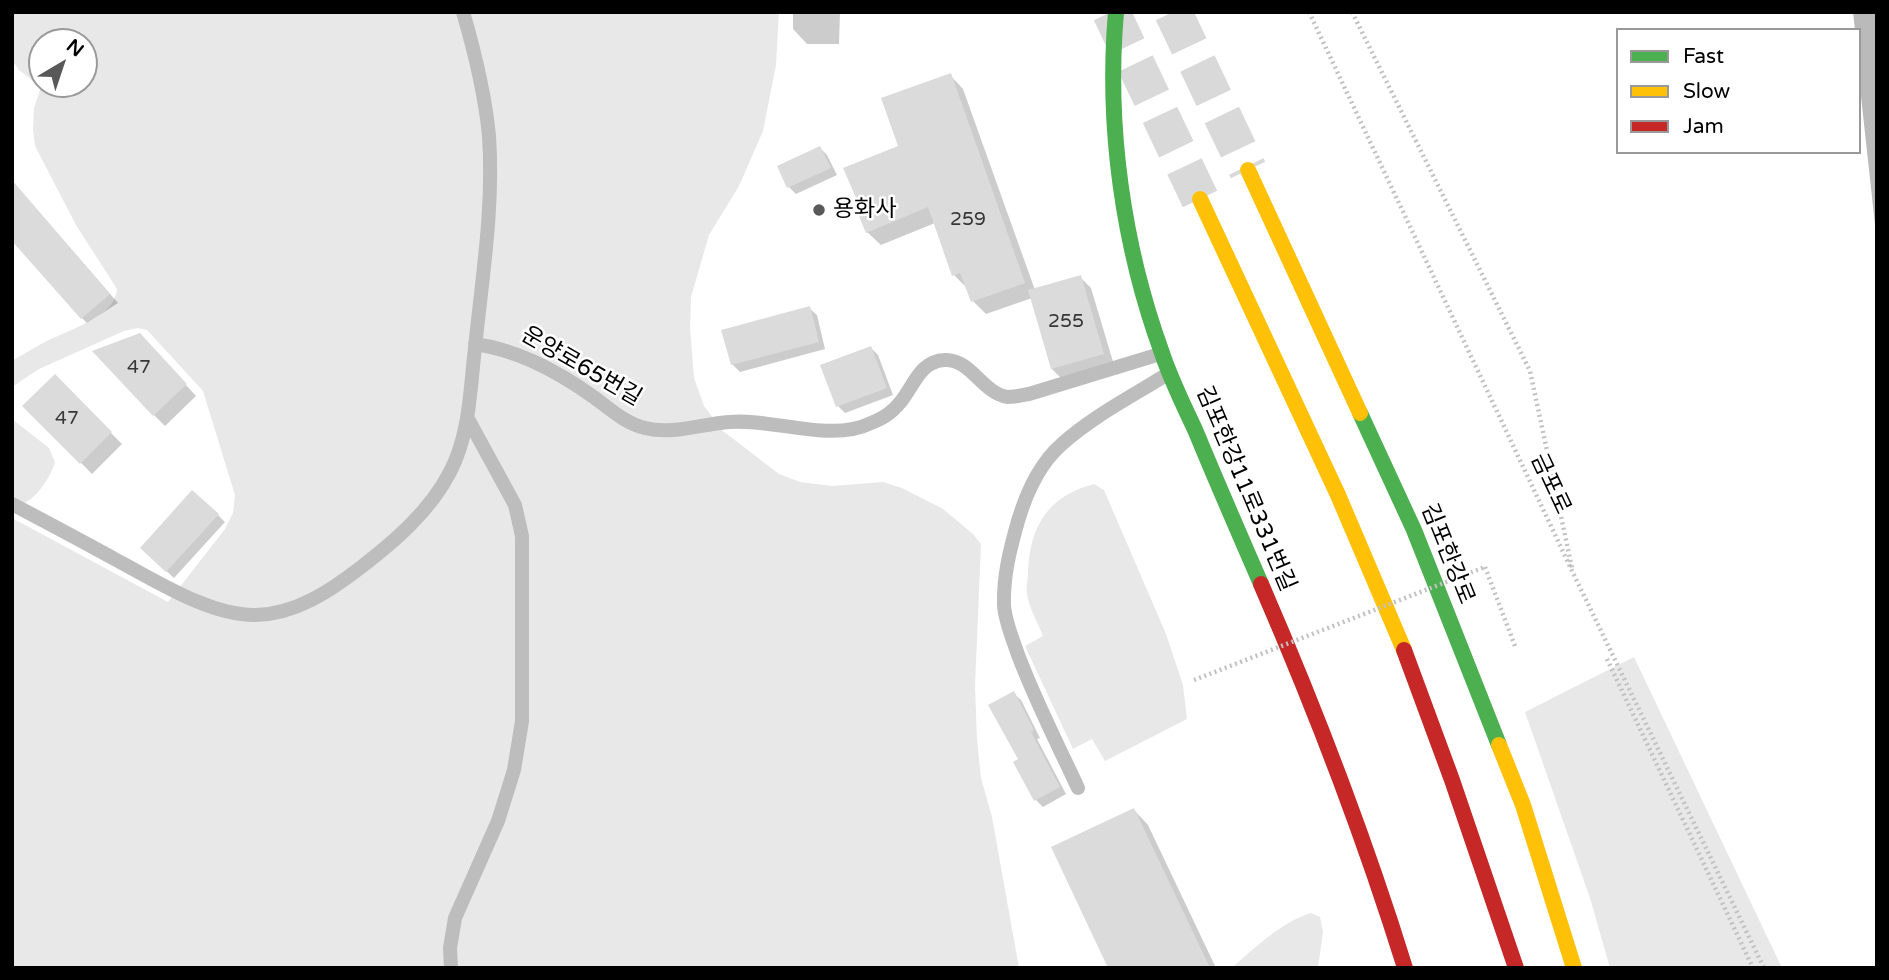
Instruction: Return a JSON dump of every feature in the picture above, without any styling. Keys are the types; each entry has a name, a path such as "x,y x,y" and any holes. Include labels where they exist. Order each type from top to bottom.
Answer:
{"main road":[{"name":"김포한강11로331번길","path":"1114,17 1112,87 1116,144 1143,299 1162,354 1314,706 1378,881 1405,968"},
{"name":"김포한강로","path":"1248,170 1414,530 1523,805 1574,968"},
{"path":"1200,199 1317,449 1381,596 1443,753 1516,968"}],"lane":[{"path":"12,504 172,590 216,608 254,616 280,613 315,599 381,552 410,526 433,499 460,448 467,417 485,264 489,138 477,62 463,12"},
{"name":"운양로65번길","path":"475,344 500,347 524,356 594,397 623,420 646,429 673,430 730,421 836,430 853,429 870,424 895,408 920,372 930,363 947,359 964,366 990,389 1007,397 1030,394 1162,354"},
{"path":"1078,788 1027,678 1011,635 1004,607 1011,545 1021,509 1035,480 1060,445 1170,372"},
{"path":"451,968 450,948 455,918 498,821 514,770 522,721 522,536 515,505 467,417"}],"path":[{"name":"금포로","path":"1309,12 1574,575 1764,968"},
{"path":"1352,12 1530,371 1574,575"},
{"path":"1194,680 1485,567 1515,646"},
{"path":"1607,659 1753,968"}],"shaded area":[{"path":"12,12 779,12 776,65 763,131 739,186 709,235 691,297 690,328 694,378 704,406 723,431 779,474 800,482 832,486 883,482 902,488 943,509 981,544 975,686 977,740 981,778 992,817 1019,968 12,968 12,518 168,602 225,529 233,513 235,495 203,391 147,330 137,328 124,331 39,369 12,387 12,361 99,315 108,308 117,289 76,225 35,146 33,130 37,98 98,98 98,28 28,28 28,77 12,60"},
{"path":"1853,12 1877,12 1877,243 1861,96 1861,28 1855,28"},
{"path":"12,419 49,448 55,462 43,486 24,503 12,497"},
{"path":"1094,484 1104,490 1166,634 1183,685 1187,719 1105,761 1092,739 1073,749 1025,646 1043,636 1027,592 1030,556 1038,527 1053,505 1078,489"},
{"path":"1634,657 1782,968 1610,968 1590,898 1525,712"},
{"path":"1311,913 1320,917 1323,932 1318,968 1232,968 1279,929"}],"building":[{"path":"951,73 1025,283 971,302 960,273 952,276 928,207 866,233 856,209 860,207 843,168 898,146 881,98"},
{"path":"820,146 831,168 787,188 777,166"},
{"path":"12,180 110,294 81,319 12,241"},
{"path":"1081,275 1104,354 1051,369 1028,290"},
{"path":"810,306 819,342 731,365 721,330"},
{"path":"140,333 187,384 153,416 92,351"},
{"path":"871,346 887,388 836,407 820,365"},
{"path":"55,374 112,432 80,464 22,406"},
{"path":"192,490 219,514 166,572 140,548"},
{"path":"1014,691 1034,730 1031,732 1060,787 1034,801 1013,762 1018,759 988,705"},
{"path":"1134,808 1210,968 1108,968 1051,847"}],"tunnel":[{"path":"1111,12 1200,199"},
{"path":"1173,12 1248,170"}],"traffic: fast":[{"path":"1116,12 1113,98 1116,142 1137,271 1169,373 1261,584"},
{"path":"1360,413 1414,530 1499,745"}],"traffic: slow":[{"path":"1248,170 1360,413"},
{"path":"1200,199 1338,495 1404,650"},
{"path":"1499,745 1523,805 1574,968"}],"traffic: jam":[{"path":"1261,584 1338,774 1405,968"},
{"path":"1404,650 1516,968"}],"place":[{"name":"용화사","path":"819,210"}]}
